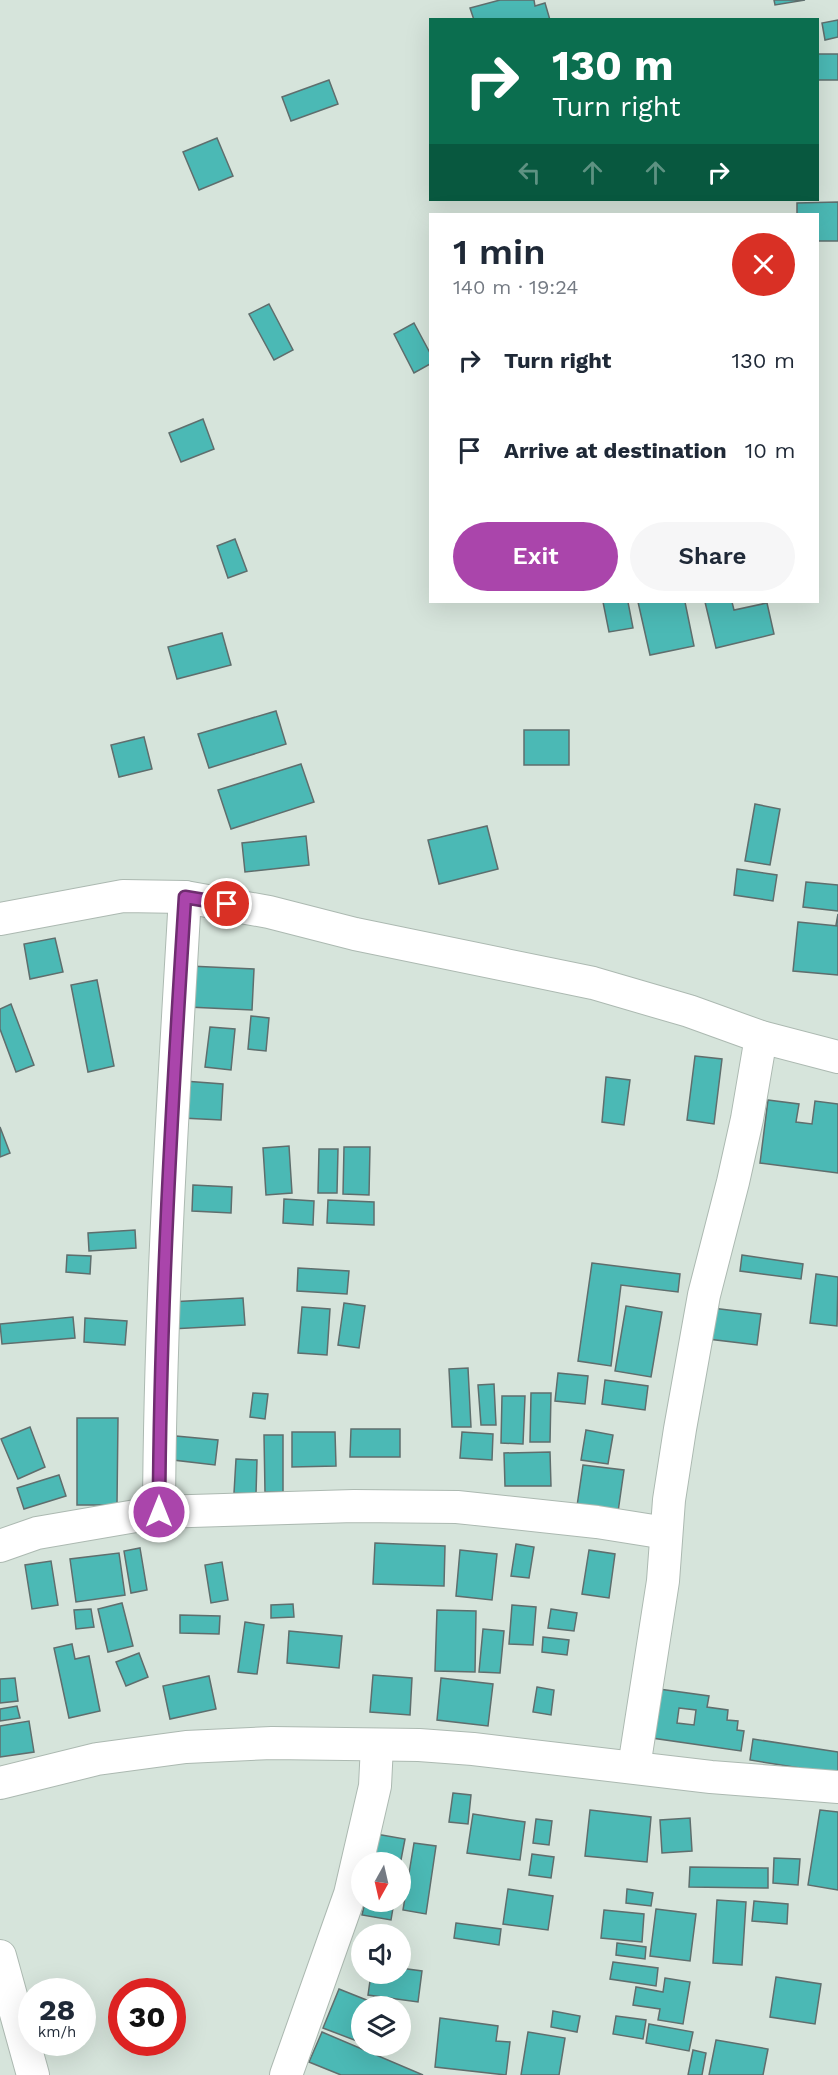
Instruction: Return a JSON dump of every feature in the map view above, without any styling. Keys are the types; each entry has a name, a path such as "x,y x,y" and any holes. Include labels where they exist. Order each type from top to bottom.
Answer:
{"street":[{"path":"0,920 123,896 185,897 269,912 355,934 592,983 689,1011 761,1037 838,1057"},
{"path":"159,1512 159,1394 185,897"},
{"path":"634,1767 663,1581 666,1533 680,1429 704,1294 743,1140 761,1037"},
{"path":"0,1546 37,1533 159,1512 354,1506 457,1507 597,1522 666,1533"},
{"path":"0,1784 98,1759 186,1747 272,1743 473,1749 711,1777 838,1787"},
{"path":"286,2075 350,1894 375,1786 377,1745"},
{"path":"0,1956 33,2075"}],"building":[{"path":"500,0 534,0 535,6 545,3 549,18 473,18 470,8"},
{"path":"774,0 805,0 775,5"},
{"path":"838,20 838,37 825,40 822,23"},
{"path":"819,54 838,54 838,80 819,80"},
{"path":"329,80 338,104 291,121 282,97"},
{"path":"217,138 233,176 199,190 183,152"},
{"path":"838,202 838,241 819,241 819,213 797,213 797,203"},
{"path":"269,304 293,350 274,360 249,314"},
{"path":"414,323 429,351 429,365 414,373 394,334"},
{"path":"203,419 214,449 181,462 169,433"},
{"path":"235,539 247,571 228,578 217,546"},
{"path":"603,603 628,603 633,628 609,632"},
{"path":"638,603 685,603 694,646 650,655"},
{"path":"705,603 732,603 734,610 767,603 774,634 716,648"},
{"path":"222,633 231,665 177,679 168,647"},
{"path":"276,711 286,744 209,768 198,734"},
{"path":"524,730 569,730 569,765 524,765"},
{"path":"144,737 152,769 119,777 111,745"},
{"path":"301,764 314,802 231,829 218,790"},
{"path":"755,804 780,809 770,865 745,861"},
{"path":"487,826 498,869 439,884 428,840"},
{"path":"306,836 309,865 245,872 242,843"},
{"path":"737,869 777,875 773,901 734,895"},
{"path":"806,882 838,885 838,911 803,907"},
{"path":"838,914 838,960 830,958"},
{"path":"798,922 838,926 838,975 793,971"},
{"path":"55,938 63,972 30,979 24,944"},
{"path":"189,966 254,969 252,1010 188,1007"},
{"path":"97,980 114,1066 88,1072 71,985"},
{"path":"11,1004 34,1065 16,1072 0,1029 0,1009"},
{"path":"251,1016 269,1018 266,1051 248,1049"},
{"path":"210,1027 235,1029 231,1070 205,1067"},
{"path":"695,1056 722,1059 714,1124 687,1120"},
{"path":"606,1077 630,1080 624,1125 602,1122"},
{"path":"184,1081 223,1084 221,1120 182,1118"},
{"path":"768,1100 799,1104 796,1122 812,1124 815,1101 838,1104 838,1173 760,1163"},
{"path":"0,1127 10,1153 0,1157"},
{"path":"289,1146 292,1193 266,1195 263,1148"},
{"path":"344,1147 370,1147 369,1195 343,1194"},
{"path":"319,1149 338,1149 337,1193 318,1193"},
{"path":"193,1185 232,1187 231,1213 192,1211"},
{"path":"284,1199 314,1201 313,1225 283,1223"},
{"path":"328,1200 374,1202 374,1225 327,1223"},
{"path":"135,1230 136,1248 89,1251 88,1233"},
{"path":"67,1255 91,1256 90,1274 66,1272"},
{"path":"742,1255 803,1264 801,1279 740,1271"},
{"path":"592,1263 680,1274 678,1292 621,1285 611,1366 578,1361"},
{"path":"298,1268 349,1271 347,1294 297,1291"},
{"path":"816,1274 838,1277 837,1326 810,1323"},
{"path":"243,1298 245,1325 171,1329 169,1302"},
{"path":"344,1303 365,1306 359,1348 338,1345"},
{"path":"626,1306 662,1312 651,1377 615,1371"},
{"path":"302,1307 330,1309 327,1355 298,1353"},
{"path":"712,1308 761,1314 757,1345 708,1339"},
{"path":"73,1317 75,1338 2,1344 0,1324"},
{"path":"85,1318 127,1321 125,1345 84,1342"},
{"path":"468,1368 471,1427 452,1427 449,1369"},
{"path":"558,1373 588,1376 585,1404 555,1401"},
{"path":"605,1380 648,1386 645,1410 602,1404"},
{"path":"494,1384 496,1425 481,1425 478,1385"},
{"path":"253,1393 268,1394 265,1419 250,1417"},
{"path":"531,1393 551,1393 550,1442 530,1442"},
{"path":"502,1396 525,1396 523,1444 501,1443"},
{"path":"77,1418 118,1418 117,1505 77,1505"},
{"path":"30,1427 45,1467 18,1479 1,1439"},
{"path":"351,1429 400,1429 400,1457 350,1457"},
{"path":"586,1430 613,1435 608,1464 581,1460"},
{"path":"292,1432 335,1432 336,1466 292,1467"},
{"path":"462,1432 493,1434 492,1460 460,1458"},
{"path":"264,1435 283,1435 283,1492 265,1492"},
{"path":"176,1436 218,1440 215,1465 173,1460"},
{"path":"550,1452 551,1486 505,1486 504,1453"},
{"path":"236,1459 257,1460 256,1494 234,1493"},
{"path":"583,1465 624,1470 618,1512 577,1506"},
{"path":"59,1475 66,1496 24,1509 17,1488"},
{"path":"375,1543 445,1546 444,1586 373,1584"},
{"path":"516,1544 534,1547 529,1578 511,1576"},
{"path":"140,1548 147,1590 131,1593 124,1551"},
{"path":"460,1550 497,1554 492,1600 456,1596"},
{"path":"589,1550 615,1554 609,1598 582,1594"},
{"path":"119,1553 125,1595 76,1602 70,1559"},
{"path":"51,1561 58,1605 32,1609 25,1565"},
{"path":"222,1562 228,1600 211,1603 205,1565"},
{"path":"122,1603 133,1646 108,1652 98,1609"},
{"path":"293,1604 294,1617 271,1618 271,1605"},
{"path":"512,1605 536,1607 533,1645 509,1644"},
{"path":"91,1609 94,1627 76,1629 74,1610"},
{"path":"551,1609 577,1613 574,1631 548,1628"},
{"path":"437,1610 476,1611 475,1672 435,1671"},
{"path":"180,1615 220,1616 219,1634 180,1633"},
{"path":"245,1622 264,1625 257,1674 238,1672"},
{"path":"483,1629 504,1631 500,1673 479,1672"},
{"path":"289,1631 342,1636 339,1668 287,1663"},
{"path":"543,1637 569,1640 567,1655 542,1652"},
{"path":"72,1644 75,1659 89,1656 100,1711 69,1718 54,1648"},
{"path":"139,1653 148,1677 126,1686 116,1662"},
{"path":"373,1675 412,1678 410,1715 370,1712"},
{"path":"209,1676 216,1709 170,1719 163,1686"},
{"path":"15,1678 18,1701 0,1703 0,1679"},
{"path":"441,1678 493,1684 488,1726 437,1720"},
{"path":"537,1687 554,1690 551,1715 533,1712"},
{"path":"659,1689 709,1696 707,1707 728,1710 727,1720 738,1721 737,1730 744,1731 741,1751 652,1738","holes":["679,1708 696,1710 694,1725 677,1723"]},
{"path":"17,1706 20,1718 0,1721 0,1709"},
{"path":"29,1721 34,1752 0,1757 0,1726"},
{"path":"753,1739 838,1752 838,1774 750,1760"},
{"path":"453,1793 471,1795 468,1824 449,1822"},
{"path":"590,1810 651,1817 647,1862 585,1856"},
{"path":"820,1810 838,1812 838,1890 808,1885"},
{"path":"473,1814 525,1822 520,1860 467,1853"},
{"path":"690,1818 692,1851 662,1853 660,1820"},
{"path":"536,1819 552,1821 549,1845 533,1843"},
{"path":"376,1834 405,1839 402,1852 373,1852"},
{"path":"414,1843 436,1846 426,1914 411,1911 411,1861"},
{"path":"532,1854 554,1857 551,1878 529,1875"},
{"path":"774,1858 800,1859 798,1885 773,1883"},
{"path":"690,1867 768,1868 768,1888 689,1887"},
{"path":"508,1889 553,1896 548,1930 503,1924"},
{"path":"627,1889 653,1893 651,1906 626,1903"},
{"path":"717,1900 746,1902 742,1965 713,1963"},
{"path":"754,1901 788,1904 787,1924 752,1921"},
{"path":"656,1909 696,1914 690,1961 650,1956"},
{"path":"604,1910 644,1914 642,1942 601,1938"},
{"path":"363,1912 392,1912 391,1920 362,1915"},
{"path":"456,1923 501,1929 499,1945 454,1938"},
{"path":"617,1943 646,1947 645,1959 616,1955"},
{"path":"613,1962 658,1968 656,1986 610,1979"},
{"path":"411,1970 422,1971 418,2002 411,2001 411,1996 368,1995 370,1984 411,1984"},
{"path":"776,1977 821,1984 815,2024 770,2017"},
{"path":"665,1978 690,1982 683,2024 658,2020 660,2009 633,2005 636,1987 663,1992"},
{"path":"339,1989 356,1996 351,1996 351,2039 323,2028"},
{"path":"553,2011 580,2016 577,2032 551,2027"},
{"path":"616,2016 646,2020 643,2039 613,2034"},
{"path":"440,2018 498,2026 496,2041 510,2042 506,2075 435,2067"},
{"path":"649,2024 693,2032 689,2051 646,2043"},
{"path":"322,2032 351,2044 351,2056 378,2056 423,2075 341,2075 309,2062"},
{"path":"528,2032 565,2038 559,2075 521,2075"},
{"path":"716,2040 768,2049 763,2075 709,2075"},
{"path":"693,2050 706,2053 702,2075 688,2075"}],"route":[{"path":"159,1512 159,1394 185,897 227,904"}]}
